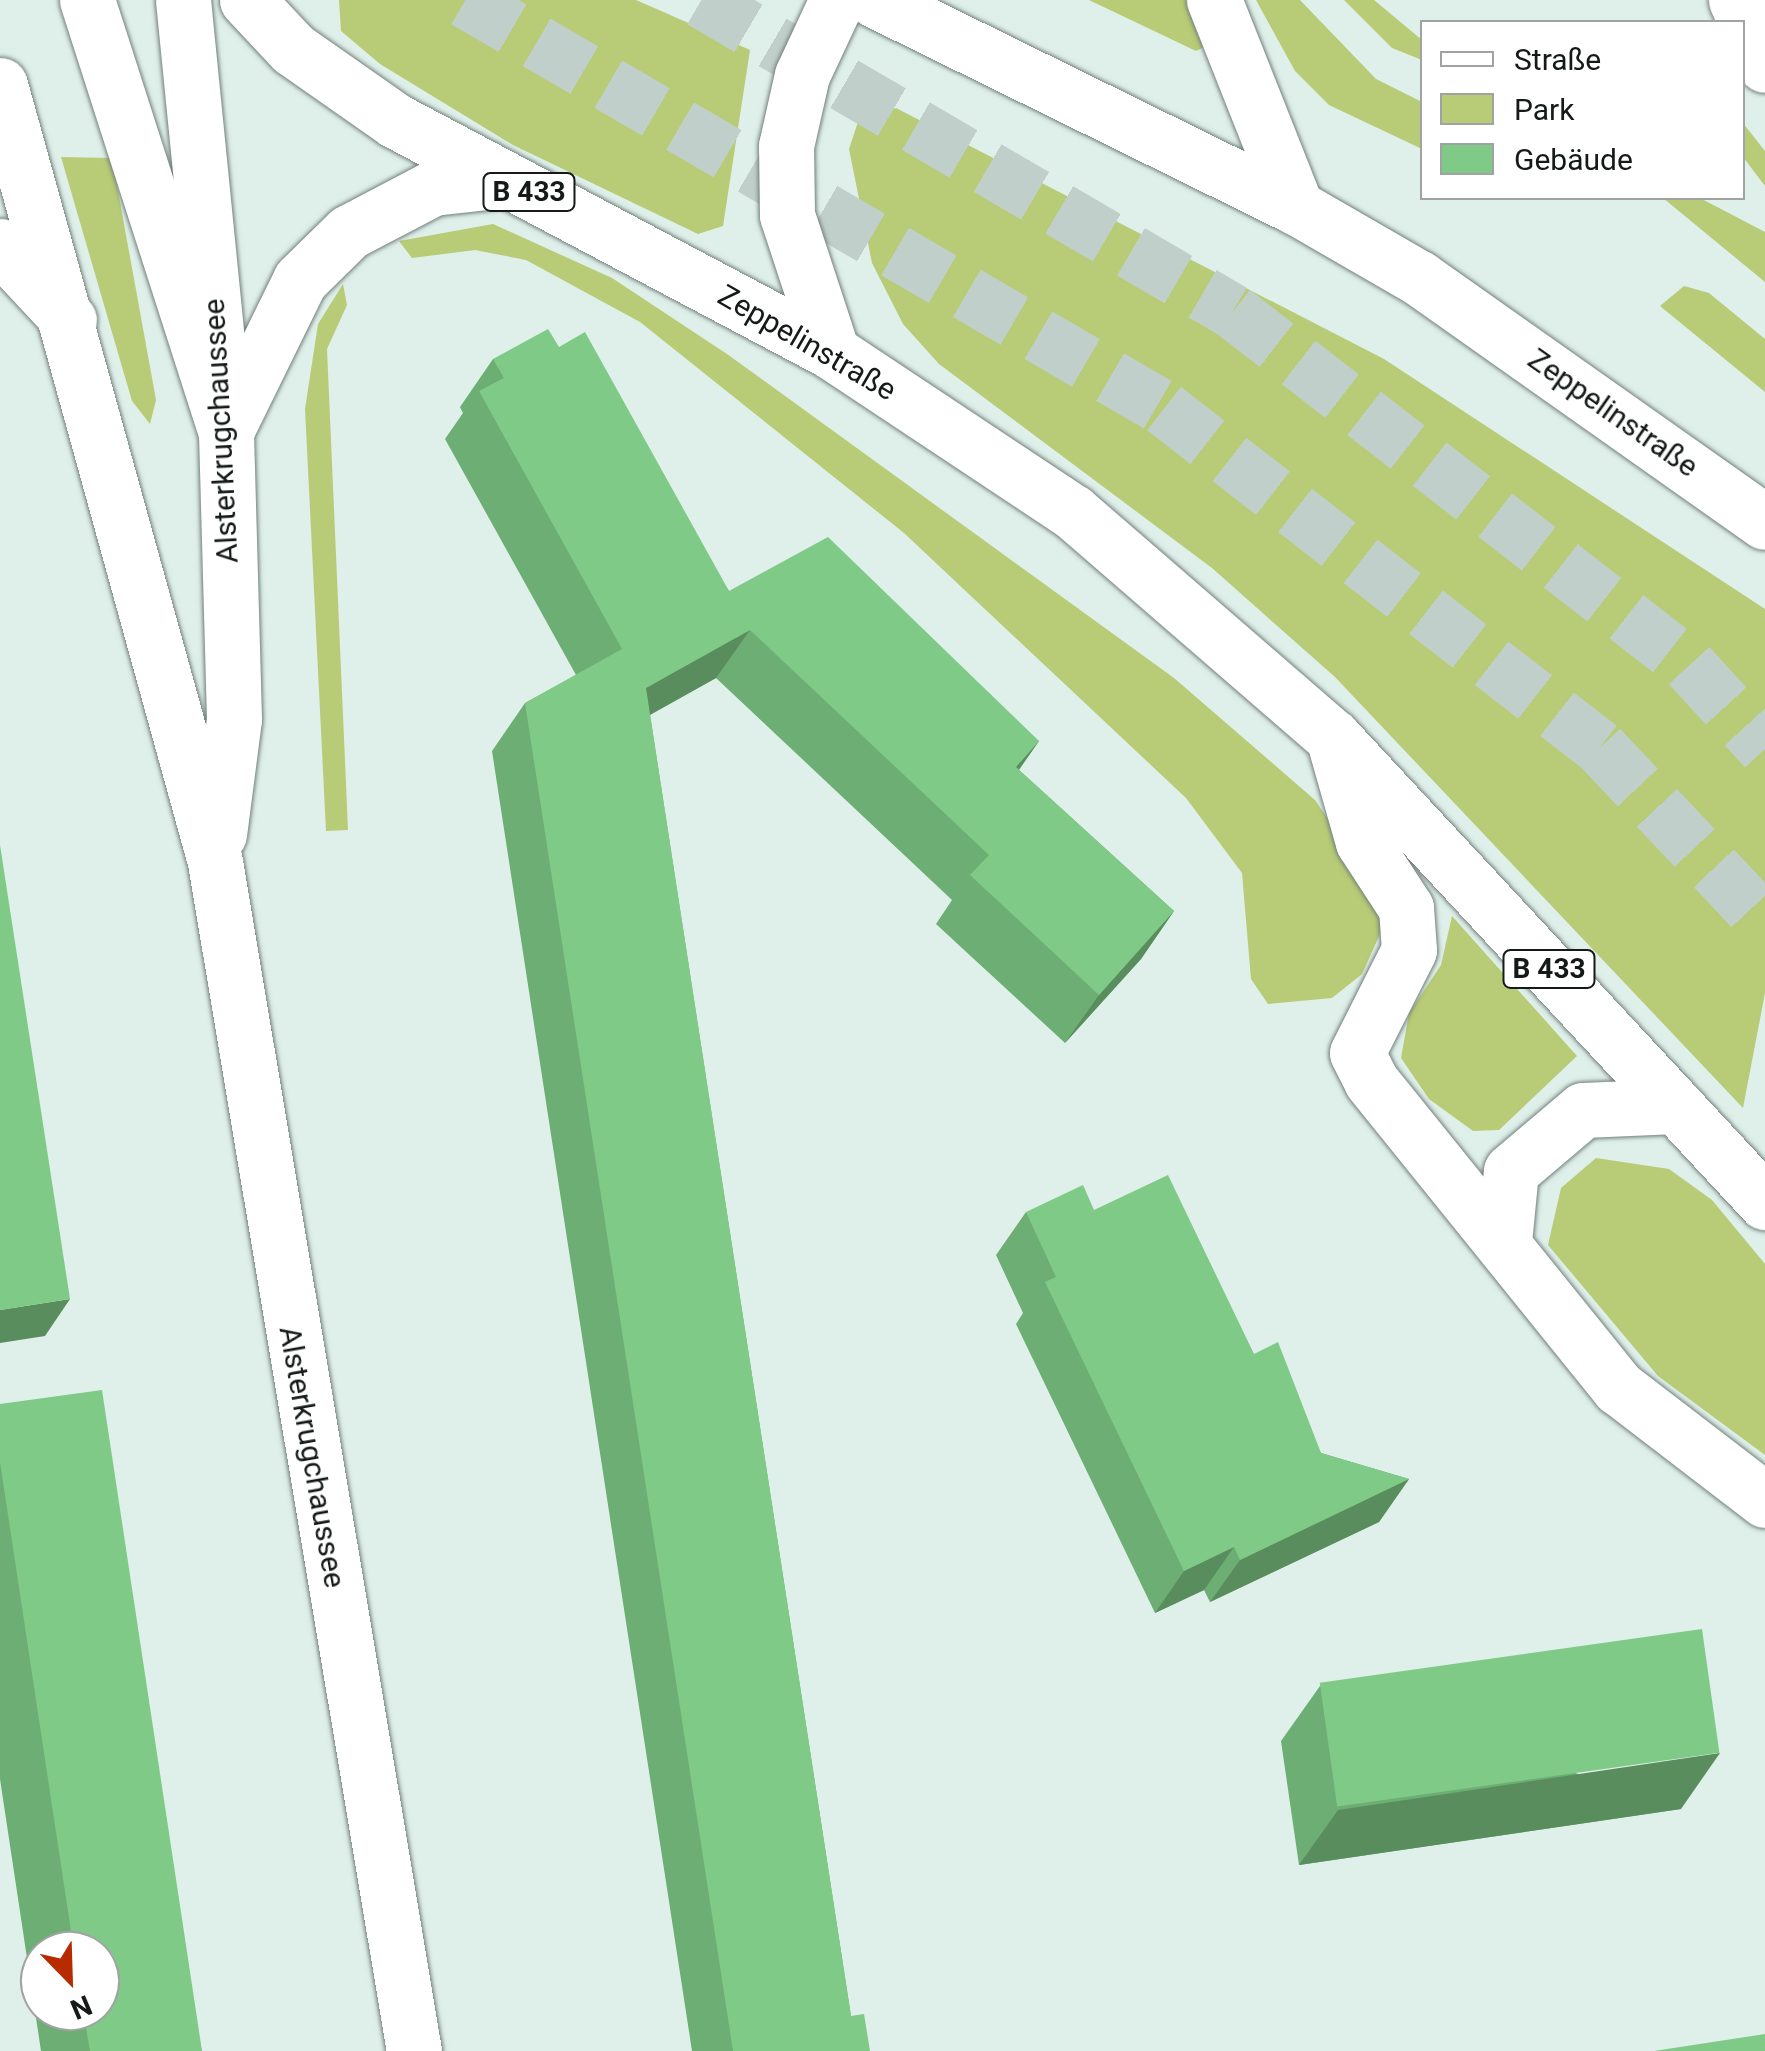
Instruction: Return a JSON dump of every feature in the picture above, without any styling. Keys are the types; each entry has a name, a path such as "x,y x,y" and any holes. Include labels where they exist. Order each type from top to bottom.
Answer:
{"main road":[{"path":"87,0 226,433"},
{"name":"Alsterkrugchaussee","path":"184,0 226,433 234,720 215,862"},
{"name":"Zeppelinstraße","path":"247,0 337,80 503,180 832,352 1073,512 1333,737 1765,1202"},
{"path":"832,352 787,215 786,146 802,75 836,0"},
{"name":"Zeppelinstraße","path":"875,0 1296,207 1419,278 1765,522"},
{"path":"1214,0 1296,207"},
{"path":"1745,20 1765,66"},
{"name":"Alsterkrugchaussee","path":"0,85 69,320 215,862 414,2051"},
{"path":"226,433 300,280 349,232 433,188 503,180"},
{"path":"0,246 69,320"},
{"path":"1333,737 1364,842 1406,908 1410,950 1357,1052 1504,1242 1652,1419 1765,1500"},
{"path":"1504,1242 1510,1171 1583,1110 1676,1106"}],"green space":[{"path":"339,0 636,0 750,50 723,226 698,234 513,145 380,64 341,31"},
{"path":"1089,0 1190,0 1204,47 1196,51"},
{"path":"1256,0 1300,0 1376,79 1420,101 1420,148 1329,105 1295,71"},
{"path":"1344,0 1374,0 1420,38 1420,59 1392,48"},
{"path":"896,108 1384,359 1765,609 1765,993 1743,1108 1335,677 1212,568 939,364 903,324 872,263 849,149 858,122"},
{"path":"1745,126 1765,151 1765,186 1745,160"},
{"path":"61,157 112,158 156,400 150,424 132,401"},
{"path":"1665,200 1704,200 1765,232 1765,282"},
{"path":"493,224 612,278 727,354 1174,678 1315,800 1378,893 1381,932 1362,974 1332,998 1268,1004 1251,979 1242,873 1186,798 904,533 640,322 526,260 475,250 412,258 399,241"},
{"path":"343,284 347,305 327,349 348,830 326,831 305,409 318,324"},
{"path":"1684,286 1709,293 1765,339 1765,392 1660,306"},
{"path":"1452,916 1577,1056 1499,1130 1473,1131 1429,1099 1401,1058 1409,1013 1441,965"},
{"path":"1596,1158 1669,1169 1712,1200 1765,1264 1765,1455 1658,1376 1548,1245 1561,1188"}],"building":[{"path":"548,329 559,347 585,332 729,591 828,537 1039,741 1016,767 1174,911 1099,995 970,875 989,855 750,630 646,688 851,2016 864,2014 870,2051 733,2051 525,703 622,649 479,391 504,378 493,359"},
{"path":"0,845 70,1299 0,1310"},
{"path":"1168,1175 1254,1354 1278,1342 1321,1453 1409,1479 1240,1560 1234,1547 1184,1571 1045,1282 1056,1277 1026,1212 1083,1185 1094,1210"},
{"path":"102,1390 202,2051 90,2051 86,2031 120,2031 120,1931 71,1931 0,1462 0,1404"},
{"path":"1702,1629 1719,1753 1337,1807 1320,1683"},
{"path":"1765,2034 1765,2051 1654,2051"}],"tunnel":[{"path":"465,0 1164,408 1600,747 1765,922"},
{"path":"701,0 1233,311 1689,665 1765,748"}]}
